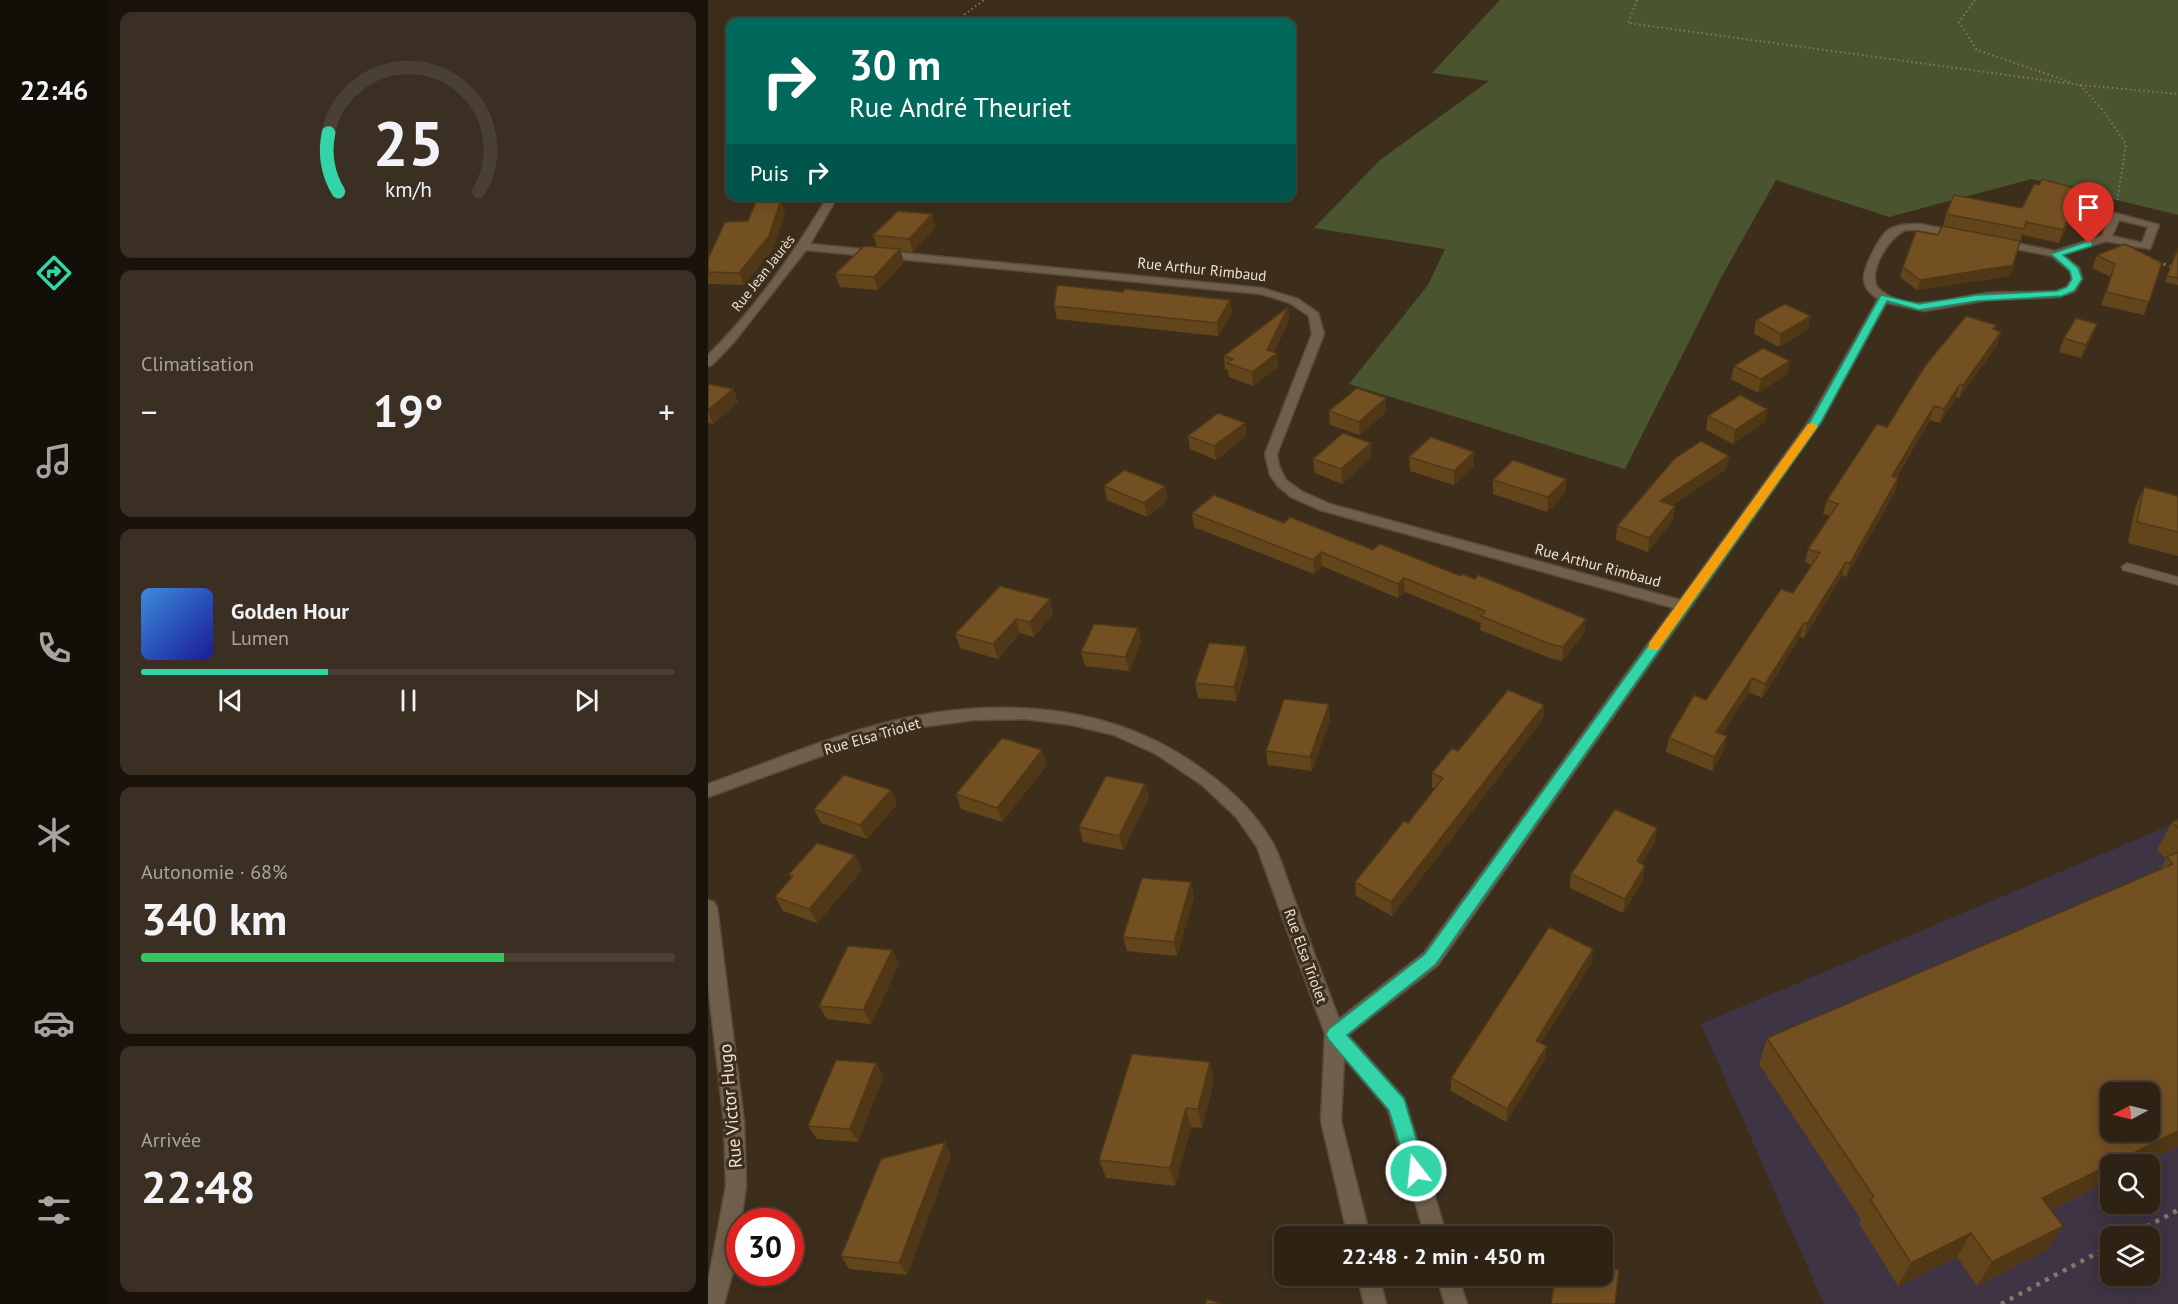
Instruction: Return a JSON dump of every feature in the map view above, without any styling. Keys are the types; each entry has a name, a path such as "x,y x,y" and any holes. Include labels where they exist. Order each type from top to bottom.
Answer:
{"street":[{"name":"Rue Jean Jaurès","path":"708,362 730,340 803,246 830,201"},
{"path":"2055,254 2106,238 2146,247 2154,225 2115,216 2106,238"},
{"path":"1920,227 2055,254 2075,270 2077,279 2071,289 2059,294 1977,298 1919,307 1884,297 1870,283 1869,275 1887,235 1894,229 1920,227"},
{"name":"Rue Arthur Rimbaud","path":"803,246 1262,291 1294,300 1314,315 1318,333 1271,454 1272,470 1281,483 1297,495 1325,507 1683,606"},
{"path":"1335,1034 1431,959 1815,422 1884,297"},
{"name":"Rue Elsa Triolet","path":"708,791 872,732 921,721 974,714 1025,713 1072,719 1118,730 1162,750 1208,781 1242,812 1265,845 1335,1034 1397,1105 1433,1226"},
{"name":"Rue Victor Hugo","path":"708,907 734,1122 736,1186 724,1264 713,1304"},
{"name":"Rue Elsa Triolet","path":"1335,1034 1331,1121 1357,1226"},
{"path":"1371,1286 1375,1304"},
{"path":"1450,1286 1456,1304"}],"lane":[{"path":"2127,567 2178,581"}],"path":[{"path":"959,18 984,0"},
{"path":"1637,0 1628,23 2080,85 2178,94"},
{"path":"1975,0 1959,22 1977,50 2080,85 2102,109 2126,144 2115,216"},
{"path":"2148,1226 2178,1210"},
{"path":"2001,1304 2100,1251"}],"shaded area":[{"path":"2178,822 2178,1304 1824,1304 1701,1024"}],"green space":[{"path":"1500,0 2178,0 2178,215 2032,179 1889,217 1776,180 1721,278 1625,469 1349,384 1428,285 1445,249 1314,228 1380,160 1489,81 1432,73"}],"building":[{"path":"2042,179 2078,189 2070,203 2075,204 2063,230 2026,222 2024,229 1946,214 1954,195 2022,208 2034,184 2039,185"},
{"path":"756,201 781,201 769,236 739,273 708,272 708,259 725,222 748,221"},
{"path":"898,211 932,214 909,239 873,235"},
{"path":"1942,226 2020,241 2013,265 1920,280 1903,267 1916,231 1938,235"},
{"path":"2125,244 2162,263 2149,302 2106,292 2115,264 2097,255"},
{"path":"864,246 900,249 874,277 835,274"},
{"path":"2178,248 2178,278 2167,276"},
{"path":"1057,285 1123,292 1125,289 1230,300 1217,323 1054,306"},
{"path":"1785,304 1811,316 1781,334 1756,320"},
{"path":"1288,307 1267,350 1277,353 1252,372 1227,363 1233,359 1224,356"},
{"path":"1966,316 1996,325 1993,329 2001,332 1963,385 1960,384 1944,409 1934,406 1892,476 1898,478 1850,563 1846,562 1807,624 1804,623 1765,684 1752,678 1716,732 1727,736 1714,757 1669,738 1694,695 1706,700 1781,589 1793,593 1820,553 1808,549 1838,504 1827,500 1877,424 1887,427 1925,366"},
{"path":"2076,318 2097,324 2086,345 2064,338"},
{"path":"1763,348 1790,361 1761,379 1734,366"},
{"path":"708,384 733,389 708,410"},
{"path":"1357,388 1386,398 1359,422 1329,411"},
{"path":"1740,395 1767,409 1735,430 1708,416"},
{"path":"1218,413 1245,423 1214,446 1188,436"},
{"path":"1343,433 1371,443 1341,469 1313,459"},
{"path":"1431,437 1474,452 1454,471 1409,457"},
{"path":"1701,441 1729,456 1660,501 1675,506 1649,538 1617,526 1675,458"},
{"path":"1513,460 1566,479 1548,497 1493,480"},
{"path":"1124,470 1165,486 1144,503 1104,486"},
{"path":"2144,487 2178,496 2178,532 2137,522"},
{"path":"1214,495 1284,523 1290,517 1373,550 1380,544 1461,576 1462,574 1475,579 1478,575 1586,619 1563,647 1550,644 1481,616 1485,611 1404,578 1398,584 1321,552 1313,560 1192,513"},
{"path":"1000,586 1050,599 1030,622 1016,619 993,644 955,634"},
{"path":"1094,624 1138,628 1125,657 1081,652"},
{"path":"1209,643 1246,646 1234,687 1195,683"},
{"path":"1508,690 1544,705 1391,902 1355,882 1404,821 1408,823 1443,778 1432,773 1452,748 1458,751"},
{"path":"1284,699 1329,704 1310,757 1266,751"},
{"path":"1002,738 1042,750 997,808 956,794"},
{"path":"844,775 891,790 860,825 814,809"},
{"path":"1106,776 1145,784 1119,836 1079,827"},
{"path":"1615,809 1657,828 1637,861 1645,866 1625,899 1571,874"},
{"path":"2178,820 2178,828 2172,822"},
{"path":"817,843 855,855 809,909 775,897 793,876 789,874"},
{"path":"2178,852 2178,1131 2160,1140 2160,1082 2100,1082 2100,1142 2156,1142 2131,1154 2100,1154 2100,1169 2042,1198 2063,1226 1992,1262 1971,1233 1911,1263 1870,1199 1874,1197 1767,1038 2173,864 2167,857"},
{"path":"1142,878 1191,882 1174,942 1123,937"},
{"path":"1549,927 1593,949 1536,1041 1547,1046 1507,1109 1451,1078"},
{"path":"848,946 892,950 863,1010 819,1006"},
{"path":"1132,1054 1210,1062 1198,1109 1186,1108 1170,1168 1099,1160"},
{"path":"836,1060 876,1063 850,1129 808,1126"},
{"path":"945,1142 899,1263 841,1256 881,1159"},
{"path":"1613,1269 1619,1270 1615,1304 1551,1304 1553,1286 1613,1286"},
{"path":"1207,1299 1222,1304 1205,1304"}],"slow traffic":[{"path":"1653,647 1812,426"}],"route":[{"path":"1416,1171 1397,1105 1335,1034 1431,959 1815,422 1884,297 1900,304 1919,307 1977,298 2059,294 2071,289 2077,279 2075,270 2067,261 2055,254 2089,244"}]}
